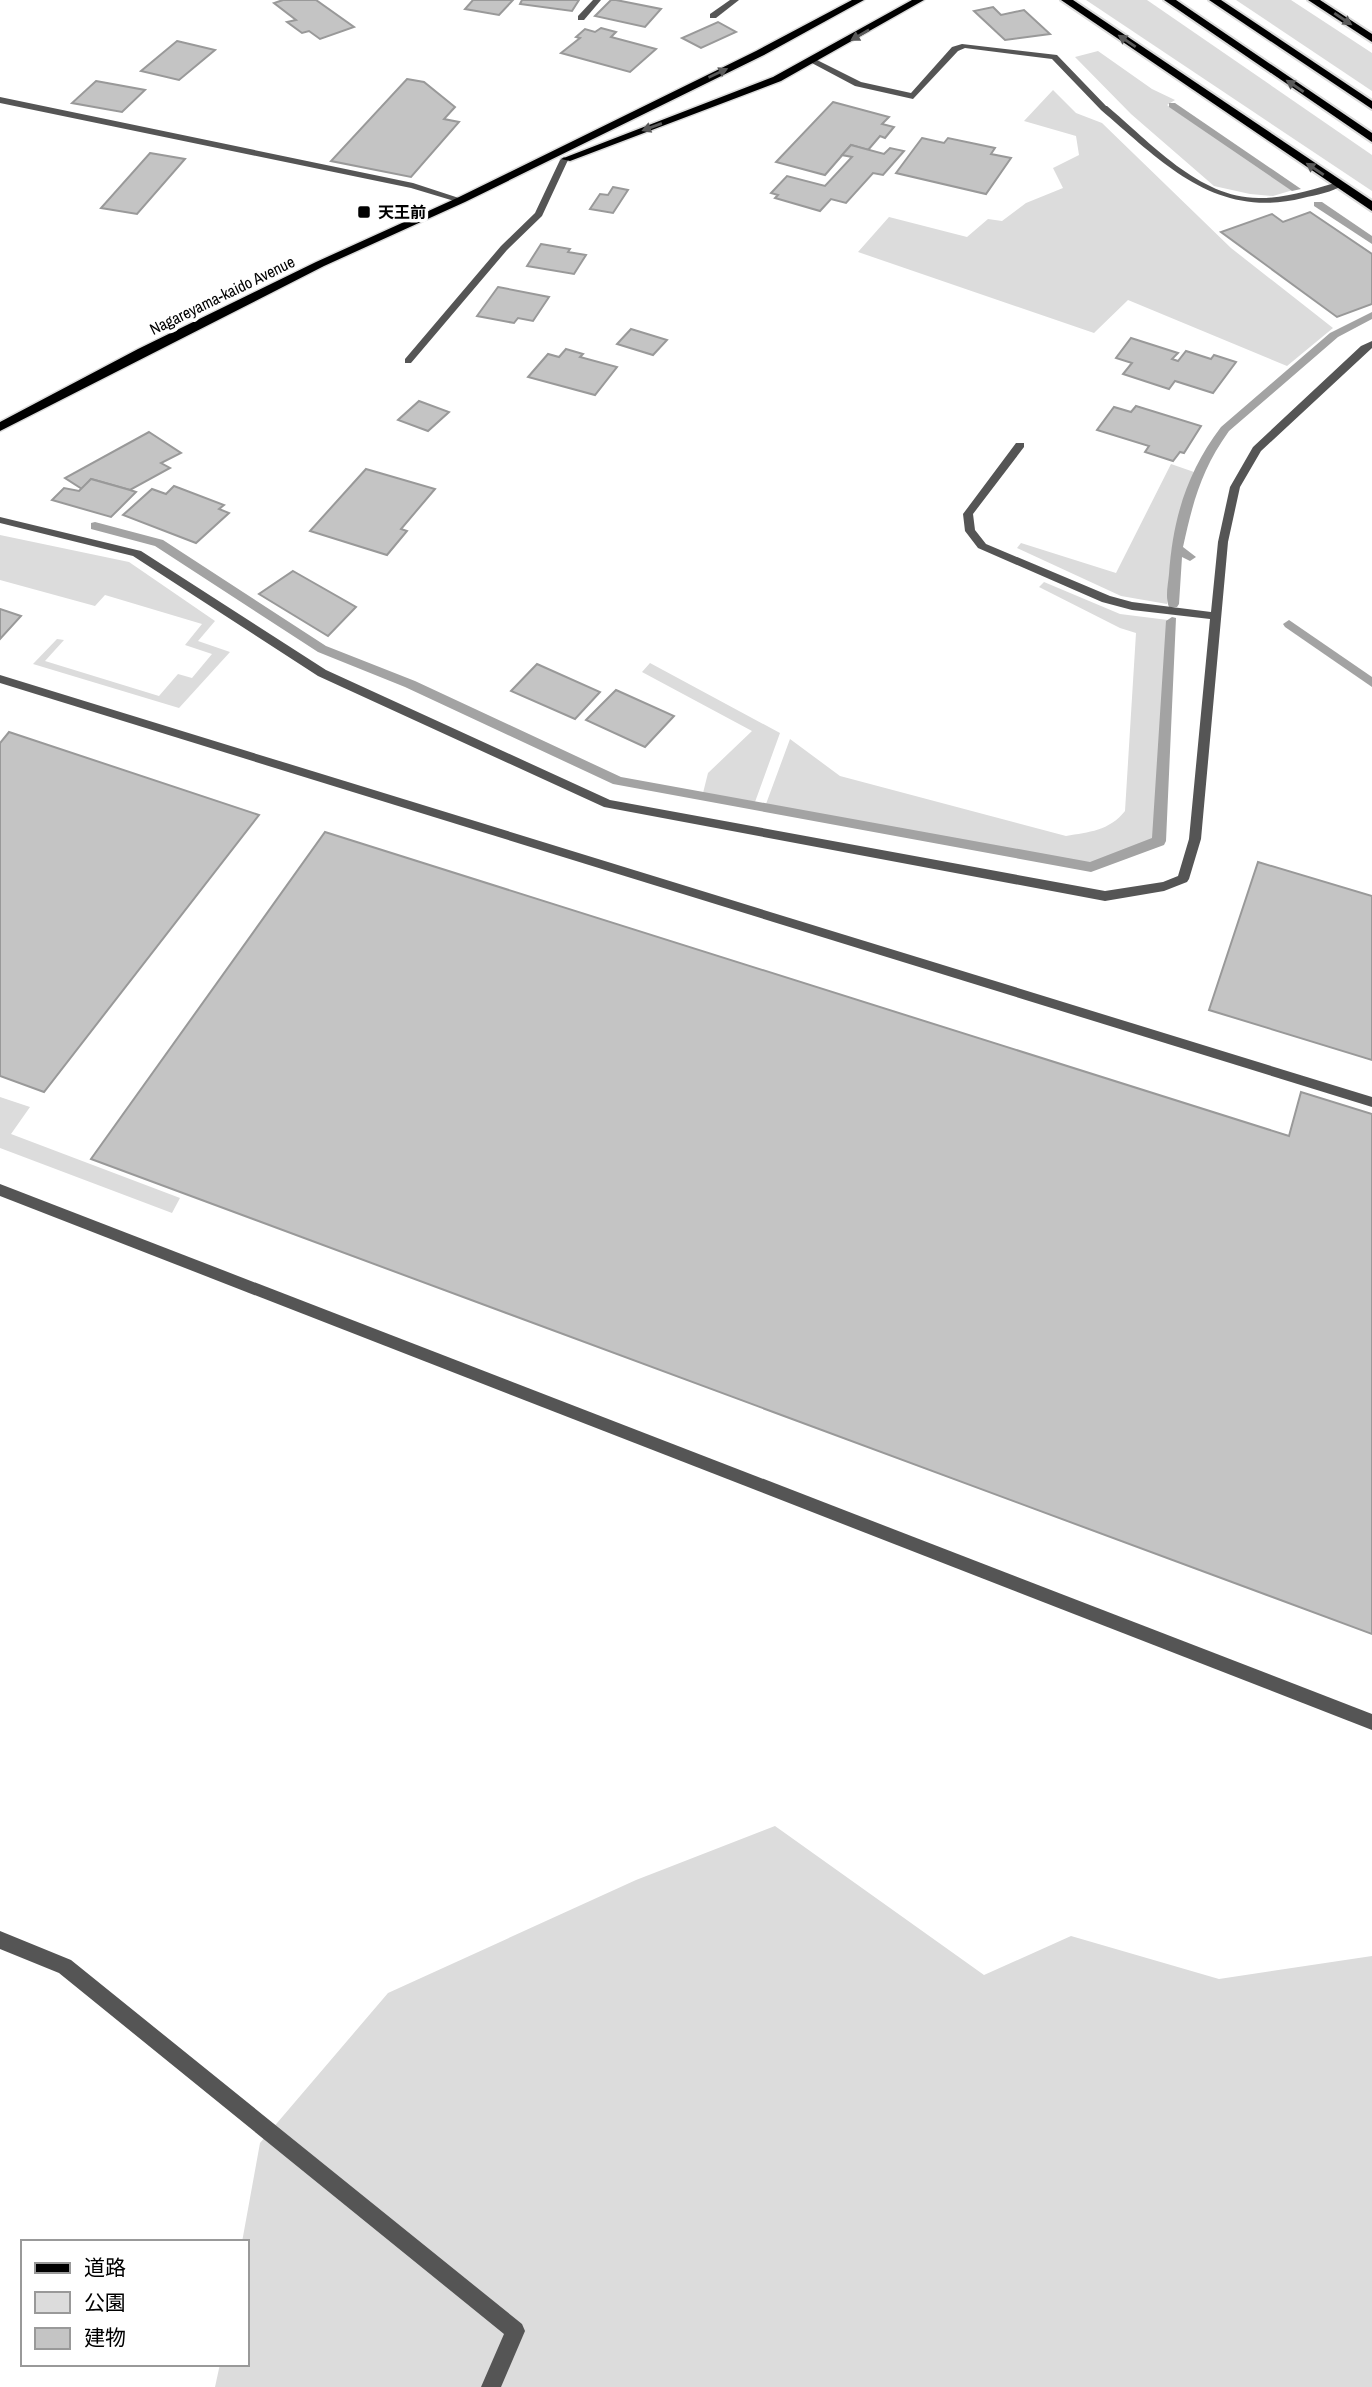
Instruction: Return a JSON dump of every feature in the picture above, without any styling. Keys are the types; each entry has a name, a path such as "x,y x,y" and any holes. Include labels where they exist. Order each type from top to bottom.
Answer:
{"highway":[{"path":"1066,0 1372,207"},
{"path":"1169,0 1372,138"},
{"path":"1214,0 1372,106"},
{"path":"1313,0 1372,39"}],"main road":[{"name":"Nagareyama-kaido Avenue","path":"0,427 153,346 320,264 461,200 771,47 859,0"},
{"name":"Nagareyama-kaido Avenue","path":"461,200 777,79 919,0"}],"street":[{"path":"581,18 597,0"},
{"path":"713,16 735,0"},
{"path":"812,61 858,84 914,96 955,49 965,46 1054,57 1104,108 1184,177 1207,188 1261,201 1286,199 1339,185"},
{"path":"0,100 400,184 461,200"},
{"path":"408,361 504,248 539,214 564,160"},
{"path":"0,520 138,553 322,673 608,804 1105,896 1164,886 1183,879 1195,839 1223,542 1235,487 1257,449 1364,348 1372,344"},
{"path":"1020,445 968,514 970,531 982,546 1106,599 1132,606 1217,616"},
{"path":"0,679 1372,1102"},
{"path":"0,1190 1372,1722"},
{"path":"0,1940 65,1966 515,2331 491,2387"}],"green space":[{"path":"1086,0 1147,0 1372,155 1372,191"},
{"path":"1236,0 1291,0 1372,53 1372,91"},
{"path":"1098,51 1152,89 1175,100 1167,105 1293,190 1273,196 1214,186 1131,114 1075,57"},
{"path":"1053,90 1076,113 1102,123 1231,248 1333,328 1287,366 1128,300 1094,333 858,252 889,217 967,237 988,219 1002,221 1026,203 1063,188 1053,168 1079,155 1076,136 1024,121"},
{"path":"1171,464 1194,472 1172,549 1167,604 1121,596 1017,548 1021,543 1116,573"},
{"path":"0,535 129,562 215,621 198,641 230,652 179,708 33,664 57,639 64,640 45,661 159,696 178,674 192,678 212,654 185,645 202,624 105,595 95,606 0,580"},
{"path":"1044,582 1120,614 1168,620 1156,838 1091,865 766,804 790,739 840,776 1066,836 1098,830 1119,818 1125,811 1136,633 1120,628 1039,587"},
{"path":"650,663 780,733 755,802 703,793 708,773 752,731 642,672"},
{"path":"0,1097 30,1107 11,1134 180,1198 172,1213 0,1148"},
{"path":"775,1826 984,1975 1071,1936 1219,1979 1372,1956 1372,2387 215,2387 220,2366 248,2366 248,2240 242,2240 260,2143 388,1993 636,1880"}],"building":[{"path":"283,0 316,0 354,27 320,39 309,31 302,33 287,22 296,20 274,3"},
{"path":"473,0 513,0 499,15 465,9"},
{"path":"522,0 579,0 572,11 520,4"},
{"path":"611,0 661,9 645,27 595,16"},
{"path":"993,7 1001,15 1024,10 1050,34 1005,40 974,11"},
{"path":"718,22 736,32 701,48 682,38"},
{"path":"601,28 616,32 611,37 656,49 630,72 561,53 580,38 576,37 585,29 595,32"},
{"path":"177,41 215,50 179,80 141,71"},
{"path":"407,79 424,82 455,107 444,119 459,122 411,177 331,161"},
{"path":"96,81 145,90 122,112 72,103"},
{"path":"833,102 889,117 882,124 894,127 885,138 880,136 868,150 851,145 825,175 776,162"},
{"path":"922,138 944,143 948,138 995,148 991,154 1011,158 986,194 896,173"},
{"path":"851,145 884,154 890,148 904,151 883,175 873,173 846,203 831,199 820,211 775,198 778,195 771,193 787,176 825,186 852,157 842,155"},
{"path":"150,153 185,159 137,214 101,208"},
{"path":"613,187 628,190 613,213 590,209 600,194 608,195"},
{"path":"1310,212 1372,254 1372,304 1337,317 1221,232 1272,214 1283,222"},
{"path":"541,244 586,255 574,274 527,266"},
{"path":"498,287 549,297 533,321 518,318 514,323 477,316"},
{"path":"631,329 667,340 653,355 617,344"},
{"path":"1131,338 1178,353 1172,359 1178,361 1186,351 1211,359 1214,355 1236,362 1213,393 1175,381 1169,389 1123,374 1132,363 1116,358"},
{"path":"566,349 583,354 580,357 617,367 595,395 528,377 548,354 559,357"},
{"path":"419,401 449,412 428,431 398,420"},
{"path":"1136,406 1201,426 1184,453 1180,452 1173,461 1145,452 1149,446 1097,430 1114,407 1131,412"},
{"path":"149,432 181,453 161,463 170,468 130,490 91,479 82,489 65,478"},
{"path":"366,469 435,489 401,529 407,531 387,555 310,531"},
{"path":"91,479 136,492 111,517 52,500 64,488 79,491"},
{"path":"174,486 224,505 219,509 229,513 196,543 123,515 152,489 166,494"},
{"path":"293,571 356,607 328,636 259,594"},
{"path":"0,609 21,616 0,639"},
{"path":"537,664 600,692 575,719 511,691"},
{"path":"616,690 674,716 645,747 586,720"},
{"path":"9,732 259,815 44,1092 0,1076 0,743"},
{"path":"325,832 1289,1136 1301,1092 1372,1114 1372,1634 91,1159"},
{"path":"1258,862 1372,896 1372,1060 1209,1010"}],"waterway":[{"path":"1172,105 1296,189"},
{"path":"1318,204 1372,241"},
{"path":"1177,548 1189,493 1211,448 1225,429 1334,335 1372,315"},
{"path":"95,526 159,543 322,649 410,684 618,781 1091,867 1159,841 1172,621"},
{"path":"1173,604 1177,548"},
{"path":"1177,548 1190,557"},
{"path":"1289,624 1372,683"}],"place":[{"name":"天王前","path":"364,212"}]}
